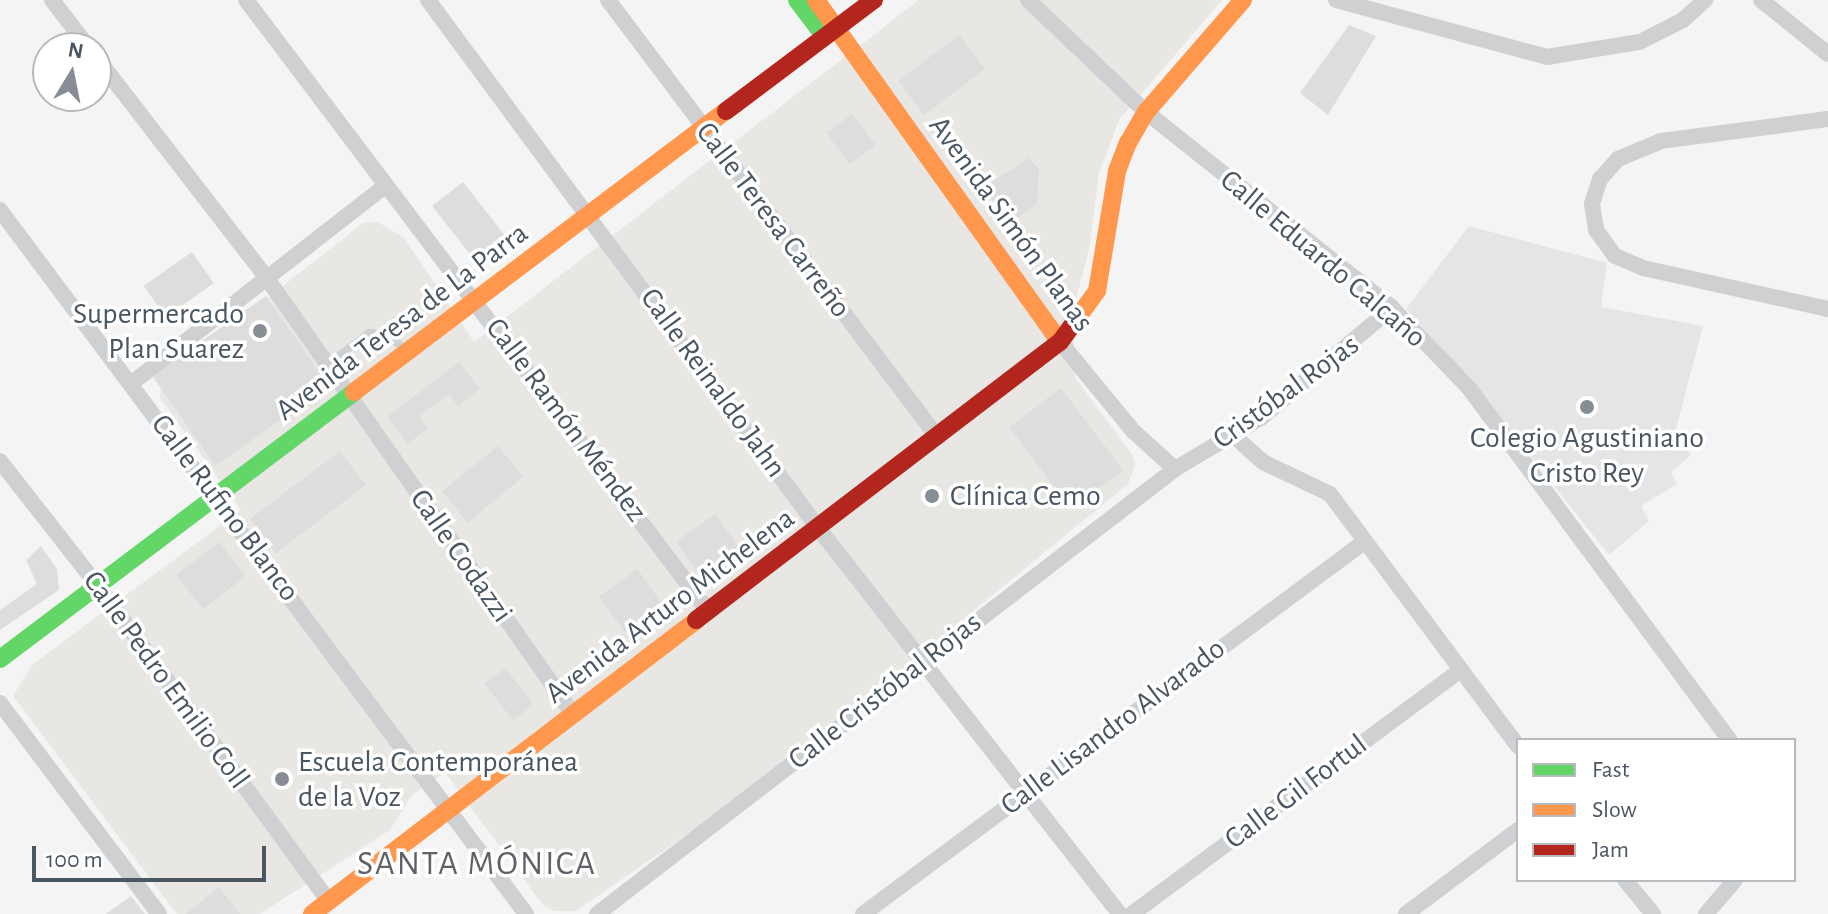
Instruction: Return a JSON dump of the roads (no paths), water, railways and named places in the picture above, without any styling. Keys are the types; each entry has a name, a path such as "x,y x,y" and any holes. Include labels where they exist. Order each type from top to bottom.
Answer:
{"street":[{"path":"52,0 77,32"},
{"name":"Calle Ramón Méndez","path":"246,0 384,187 477,300 709,612"},
{"name":"Calle Reinaldo Jahn","path":"428,0 590,214 819,529 1120,914"},
{"name":"Calle Teresa Carreño","path":"608,0 938,438"},
{"name":"Avenida Simón Planas","path":"797,0 830,31 1060,342 1133,431 1175,469"},
{"name":"Avenida Simón Planas","path":"816,0 830,31"},
{"name":"Avenida Teresa de La Parra","path":"0,659 874,0"},
{"name":"Calle Eduardo Calcaño","path":"1028,0 1146,112 1392,308 1469,388 1728,738"},
{"name":"Avenida Arturo Michelena","path":"312,914 1060,342 1097,291 1117,171 1146,112 1243,0"},
{"path":"1336,0 1547,57 1640,42 1683,20 1705,0"},
{"path":"1761,0 1828,54"},
{"path":"112,78 266,277"},
{"path":"1828,119 1661,141 1618,159 1600,179 1592,204 1596,230 1615,256 1643,268 1828,309"},
{"path":"132,383 384,187"},
{"name":"Calle Rufino Blanco","path":"0,210 526,914"},
{"name":"Calle Codazzi","path":"266,277 573,714"},
{"name":"Cristóbal Rojas","path":"1175,469 1262,417 1392,308"},
{"path":"1233,435 1263,462 1330,494 1516,743"},
{"name":"Calle Pedro Emilio Coll","path":"0,461 98,586 329,902"},
{"name":"Calle Cristóbal Rojas","path":"597,914 1175,469"},
{"name":"Calle Lisandro Alvarado","path":"863,914 1364,542"},
{"name":"Calle Gil Fortul","path":"1132,914 1461,670"},
{"path":"0,703 159,914"},
{"path":"1417,911 1516,832"},
{"path":"1627,882 1653,914"},
{"path":"1706,914 1733,882"}],"lane":[{"path":"327,365 369,333 385,334 409,352"}],"place":[{"name":"Supermercado Plan Suarez","path":"260,331"},
{"name":"Colegio Agustiniano Cristo Rey","path":"1587,407"},
{"name":"Clínica Cemo","path":"932,496"},
{"name":"Escuela Contemporánea de la Voz","path":"282,779"}],"district":[{"name":"SANTA MÓNICA","path":"477,865"}]}
